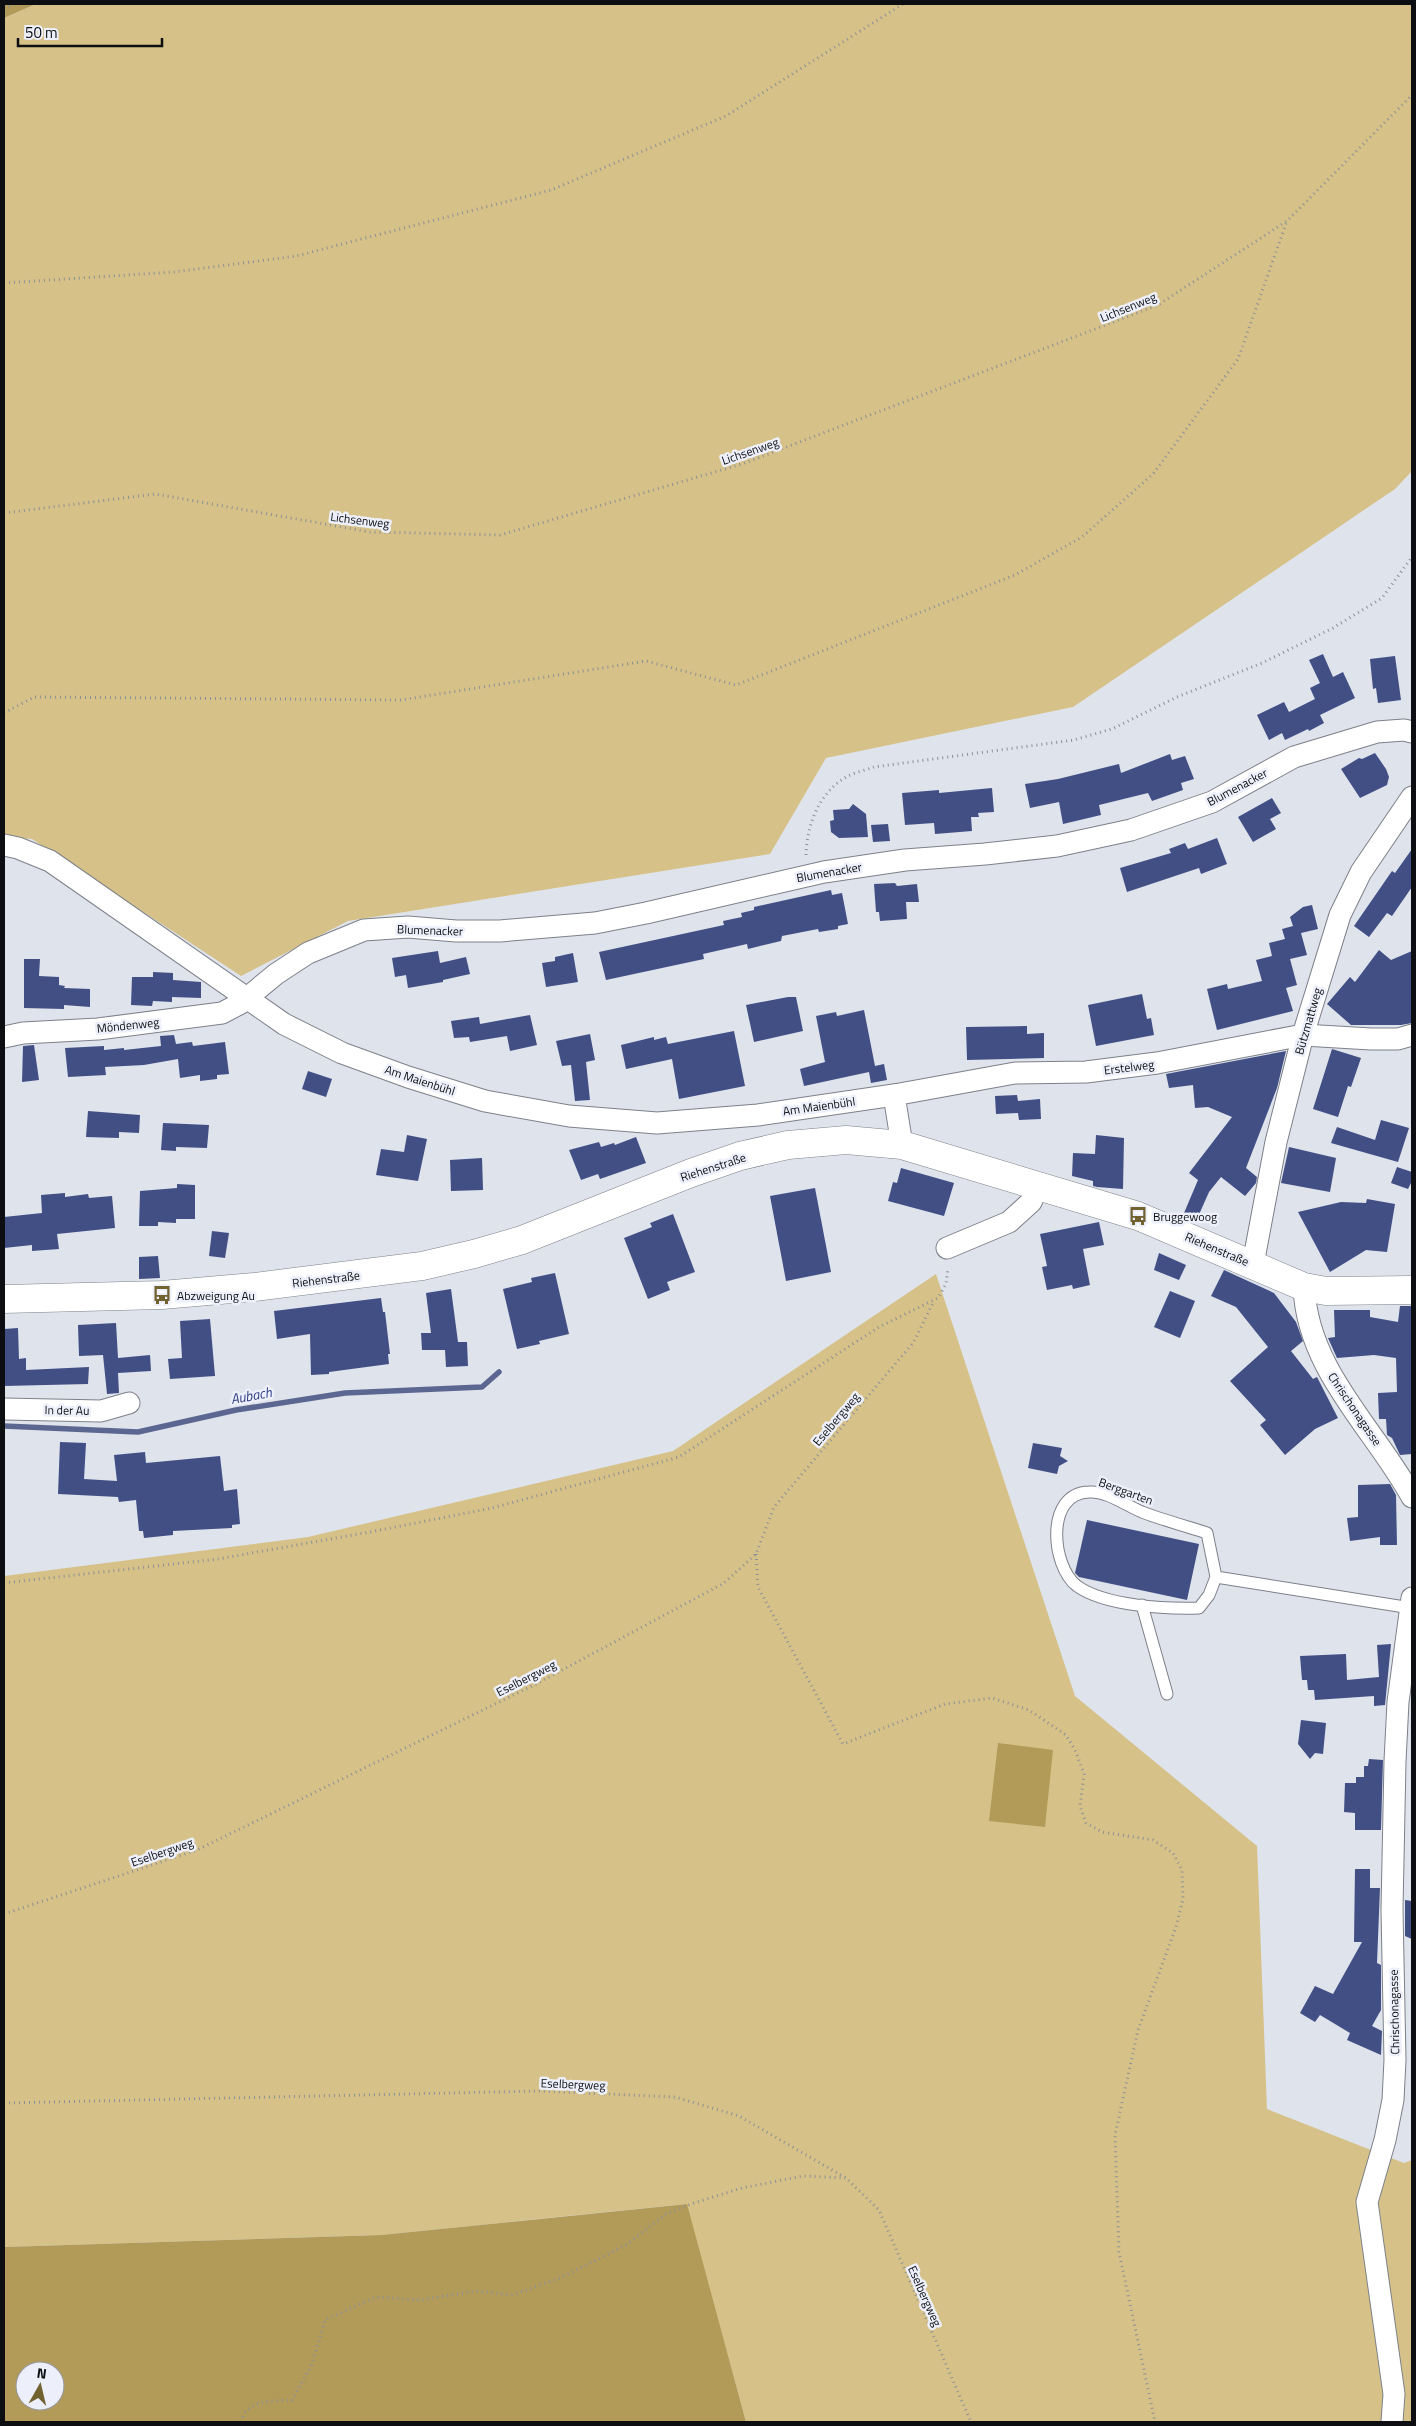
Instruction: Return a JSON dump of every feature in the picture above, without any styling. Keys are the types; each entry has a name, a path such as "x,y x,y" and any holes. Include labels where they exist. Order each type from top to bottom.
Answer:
{"street":[{"name":"Blumenacker","path":"248,998 276,974 308,953 364,930 408,928 456,932 500,931 595,923 805,876 905,860 1057,846 1132,830 1212,802 1294,756 1376,732 1404,730 1412,732"},
{"name":"Bützmattweg","path":"1253,1264 1276,1142 1303,1035 1340,915 1361,872 1412,797"},
{"name":"Am Maienbühl","path":"4,845 18,848 50,861 284,1024 352,1056 484,1101 569,1116 657,1123 758,1115 894,1095"},
{"name":"Möndenweg","path":"4,1037 23,1033 98,1029 214,1014 234,1008 248,998"},
{"name":"Erstelweg","path":"894,1095 935,1086 1015,1073 1086,1072 1157,1063 1303,1035 1370,1039 1412,1036"},
{"path":"894,1095 902,1145"},
{"name":"Riehenstraße","path":"4,1299 162,1296 254,1287 422,1266 522,1240 691,1173 740,1156 788,1145 846,1140 902,1145 1138,1216 1304,1287 1326,1291 1412,1290"},
{"path":"947,1248 1009,1222 1031,1202 1039,1185"},
{"name":"Chrischonagasse","path":"1304,1287 1304,1303 1309,1320 1329,1371 1351,1408 1401,1477 1412,1497"},
{"name":"In der Au","path":"4,1409 101,1411 129,1404"},
{"name":"Chrischonagasse","path":"1392,2422 1394,2394 1367,2202 1386,2140 1393,2100 1395,2060 1392,1910 1395,1761 1398,1702 1411,1610"}],"lane":[{"name":"Berggarten","path":"1088,1492 1100,1493 1141,1512 1207,1533 1216,1577 1209,1595 1198,1608 1168,1609 1104,1600 1077,1586 1064,1572 1058,1547 1057,1529 1060,1510 1073,1496 1088,1492"},
{"path":"1216,1577 1411,1610"},
{"path":"1142,1605 1167,1694"}],"path":[{"path":"4,9 16,4"},
{"path":"4,283 174,272 296,256 552,190 726,116 903,4"},
{"name":"Lichsenweg","path":"4,513 155,494 370,532 500,535 742,464 1158,305 1287,221 1412,95"},
{"path":"4,713 34,697 402,700 646,661 736,685 1015,575 1082,537 1153,474 1238,359 1287,221"},
{"path":"805,876 806,849 811,822 826,794 848,776 874,767 1074,740 1112,729 1177,697 1262,663 1333,628 1382,598 1412,557"},
{"name":"Eselbergweg","path":"4,1914 197,1850 554,1674 724,1583 756,1554 774,1506 913,1343 934,1301 946,1284 949,1258 947,1248"},
{"path":"4,1583 218,1559 370,1532 492,1508 679,1457 879,1327 934,1301"},
{"path":"756,1554 758,1587 843,1744 945,1704 992,1698 1028,1710 1066,1735 1076,1752 1084,1774 1080,1806 1086,1823 1102,1832 1153,1840 1174,1853 1182,1870 1183,1899 1176,1927 1138,2030 1115,2135 1119,2252 1155,2422"},
{"name":"Eselbergweg","path":"4,2103 540,2091 675,2097 739,2116 846,2178 878,2210 971,2422"},
{"path":"241,2422 242,2415 260,2401 292,2400 312,2364 325,2320 376,2297 420,2300 477,2291 512,2295 560,2278 626,2245 666,2214 742,2188 803,2176 846,2178"}],"shaded area":[{"path":"4,4 36,4 4,18"},
{"path":"36,4 1412,4 1412,471 1395,489 1073,707 826,758 770,854 348,921 241,976 32,839 4,837 4,18"},
{"path":"936,1274 1075,1696 1257,1846 1267,2109 1404,2163 1412,2160 1412,2422 746,2422 686,2204 381,2235 4,2247 4,1576 308,1537 673,1451"},
{"path":"998,1743 1053,1750 1045,1827 989,1821"},
{"path":"687,2204 746,2422 4,2422 4,2247 381,2235"}],"building":[{"path":"1323,654 1333,677 1343,672 1355,698 1320,715 1324,723 1309,731 1308,729 1285,740 1282,733 1269,740 1257,715 1284,702 1289,712 1315,699 1310,688 1320,683 1309,660"},
{"path":"1395,656 1401,700 1378,703 1376,688 1373,689 1370,659"},
{"path":"1375,753 1389,777 1387,785 1360,798 1341,769 1359,758 1362,759"},
{"path":"1170,754 1172,760 1185,756 1194,779 1181,783 1183,790 1152,801 1148,793 1099,805 1101,815 1063,824 1059,802 1030,808 1025,784 1058,779 1119,764 1121,773"},
{"path":"992,788 994,812 978,813 979,817 971,817 972,831 935,834 934,823 905,825 902,793 939,790 939,793"},
{"path":"1272,798 1281,813 1270,819 1276,829 1253,842 1238,817"},
{"path":"853,804 866,814 868,837 839,838 831,832 830,821 834,820 833,810 849,809"},
{"path":"888,824 890,841 873,842 871,825"},
{"path":"1217,838 1227,864 1201,874 1199,868 1127,892 1120,868 1171,853 1169,849 1185,843 1188,849"},
{"path":"1412,849 1412,887 1392,916 1387,913 1369,937 1354,926 1392,871 1395,873"},
{"path":"895,883 897,886 917,884 919,902 906,902 907,919 880,921 879,912 876,912 874,884"},
{"path":"831,890 832,895 842,893 848,924 838,926 838,929 819,932 818,929 782,936 781,941 748,949 747,944 703,954 704,959 606,980 599,952 724,925 723,921 742,917 741,913 754,910 754,907"},
{"path":"1312,905 1318,929 1301,933 1307,955 1290,959 1297,985 1286,988 1293,1011 1217,1030 1207,989 1227,984 1228,989 1262,981 1256,960 1272,956 1269,943 1285,939 1282,929 1293,926 1290,917 1303,907"},
{"path":"1379,950 1391,960 1412,951 1412,1023 1401,1025 1351,1025 1327,1004 1350,977 1355,982"},
{"path":"438,951 440,963 466,957 470,974 443,980 443,982 408,988 406,975 395,977 392,958"},
{"path":"573,953 578,982 546,987 542,963 555,961 555,957"},
{"path":"24,959 40,959 39,976 59,977 59,985 65,986 64,988 90,989 90,1007 64,1005 64,1009 24,1008"},
{"path":"153,972 173,973 173,980 201,982 201,998 172,997 172,1002 153,1001 152,1006 131,1005 132,977 153,977"},
{"path":"1142,994 1147,1019 1151,1018 1154,1035 1096,1046 1088,1005"},
{"path":"796,997 803,1031 754,1042 746,1005"},
{"path":"864,1010 875,1066 884,1064 887,1080 871,1083 869,1072 804,1086 800,1069 825,1062 816,1016 836,1012 837,1016"},
{"path":"530,1015 537,1045 510,1051 507,1036 470,1042 469,1037 454,1038 451,1021 479,1017 480,1024"},
{"path":"1027,1026 1027,1034 1044,1033 1044,1058 967,1060 966,1027"},
{"path":"734,1031 745,1086 679,1099 672,1059 626,1069 621,1045 654,1037 654,1040 666,1037 668,1044"},
{"path":"590,1034 595,1060 586,1062 590,1100 575,1101 571,1065 562,1066 556,1041"},
{"path":"174,1035 176,1044 192,1042 193,1046 225,1042 229,1074 217,1075 217,1079 200,1081 200,1075 180,1078 178,1059 144,1065 105,1067 106,1075 68,1077 65,1048 104,1046 104,1050 124,1048 124,1050 161,1046 160,1036"},
{"path":"34,1045 39,1080 22,1082 23,1046"},
{"path":"1332,1049 1361,1058 1351,1087 1348,1086 1338,1117 1313,1109"},
{"path":"1286,1051 1277,1088 1246,1168 1257,1177 1256,1183 1245,1196 1221,1177 1209,1192 1197,1219 1184,1213 1198,1180 1189,1173 1232,1117 1208,1107 1195,1108 1193,1085 1169,1088 1166,1074"},
{"path":"308,1071 332,1079 326,1097 302,1089"},
{"path":"1017,1095 1018,1101 1040,1099 1041,1119 1019,1120 1018,1113 996,1114 995,1096"},
{"path":"88,1111 140,1115 139,1133 119,1132 119,1138 86,1137"},
{"path":"1381,1120 1409,1128 1398,1162 1331,1143 1337,1127 1375,1140"},
{"path":"163,1123 209,1125 207,1148 176,1147 176,1151 161,1150"},
{"path":"407,1135 427,1139 418,1181 376,1175 381,1149 404,1152"},
{"path":"1096,1135 1124,1138 1123,1189 1093,1186 1093,1181 1072,1176 1073,1153 1095,1154"},
{"path":"636,1137 646,1163 600,1179 598,1174 581,1180 569,1150 599,1142 601,1147 614,1143 615,1145"},
{"path":"1289,1147 1336,1158 1330,1192 1281,1183"},
{"path":"482,1158 483,1190 451,1191 450,1160"},
{"path":"1397,1167 1412,1172 1412,1181 1408,1189 1391,1183"},
{"path":"901,1168 954,1183 944,1216 888,1201 893,1182 897,1183"},
{"path":"177,1184 195,1185 195,1219 176,1219 176,1223 158,1222 158,1226 139,1226 140,1191 177,1188"},
{"path":"815,1188 831,1272 786,1281 770,1196"},
{"path":"65,1193 65,1197 88,1194 89,1198 112,1196 115,1228 57,1234 59,1249 32,1251 32,1245 4,1248 4,1217 42,1213 41,1195"},
{"path":"1367,1199 1395,1204 1387,1252 1366,1250 1330,1272 1298,1212 1341,1202 1366,1203"},
{"path":"673,1214 695,1272 667,1282 670,1290 648,1299 624,1238 652,1227 650,1223"},
{"path":"1099,1222 1104,1245 1083,1249 1090,1285 1073,1289 1072,1285 1047,1290 1042,1267 1047,1266 1040,1234"},
{"path":"212,1231 229,1233 225,1258 209,1256"},
{"path":"1159,1253 1186,1265 1179,1280 1154,1270"},
{"path":"158,1256 160,1278 139,1279 139,1257"},
{"path":"1224,1270 1274,1293 1296,1322 1303,1341 1291,1351 1313,1379 1317,1377 1338,1418 1315,1429 1285,1455 1260,1425 1266,1420 1230,1381 1268,1347 1236,1307 1211,1296"},
{"path":"555,1273 569,1334 539,1341 540,1344 517,1349 503,1289 532,1282 531,1278"},
{"path":"451,1289 458,1342 467,1342 468,1366 446,1367 445,1350 422,1350 421,1333 431,1333 426,1293"},
{"path":"1170,1291 1195,1301 1180,1338 1154,1327"},
{"path":"381,1298 383,1312 385,1312 390,1354 388,1354 389,1364 329,1372 329,1374 311,1375 310,1334 277,1339 274,1311"},
{"path":"1400,1306 1412,1306 1412,1454 1400,1455 1392,1438 1387,1435 1386,1419 1379,1419 1378,1393 1397,1392 1396,1358 1374,1355 1337,1358 1328,1338 1335,1337 1334,1310 1370,1310 1370,1317 1398,1322"},
{"path":"210,1319 215,1376 170,1379 168,1359 182,1358 180,1321"},
{"path":"116,1323 118,1358 150,1355 151,1371 118,1373 119,1393 107,1394 103,1355 79,1356 78,1325"},
{"path":"18,1328 19,1359 26,1358 26,1370 89,1367 88,1384 4,1386 4,1329"},
{"path":"60,1442 86,1443 84,1479 117,1481 114,1455 145,1452 146,1463 220,1456 224,1491 237,1489 240,1524 232,1525 232,1528 173,1531 173,1535 144,1538 143,1531 139,1531 136,1500 119,1502 118,1497 58,1494"},
{"path":"1033,1443 1062,1448 1060,1456 1068,1461 1059,1466 1057,1474 1028,1468"},
{"path":"1390,1484 1396,1495 1397,1545 1380,1545 1380,1537 1350,1541 1347,1518 1358,1517 1358,1485"},
{"path":"1087,1520 1199,1544 1187,1600 1079,1577 1075,1573"},
{"path":"1391,1644 1385,1705 1374,1706 1374,1696 1315,1700 1314,1690 1308,1690 1307,1680 1302,1680 1300,1656 1346,1654 1347,1680 1379,1677 1377,1645"},
{"path":"1301,1720 1326,1723 1323,1754 1315,1753 1310,1759 1298,1744"},
{"path":"1369,1759 1383,1760 1381,1830 1355,1830 1355,1813 1344,1812 1345,1783 1356,1783 1356,1777 1364,1777 1364,1766 1368,1766"},
{"path":"1355,1869 1370,1869 1370,1888 1380,1888 1377,1963 1381,1965 1381,2010 1372,2026 1382,2031 1381,2055 1347,2040 1350,2033 1320,2015 1315,2022 1300,2013 1315,1986 1333,1994 1362,1942 1354,1942"},
{"path":"1405,1900 1412,1901 1412,1939 1405,1936"}],"waterway":[{"name":"Aubach","path":"4,1426 138,1432 236,1410 345,1393 482,1387 499,1372"}],"place":[{"name":"Bruggewoog","path":"1138,1216"},
{"name":"Abzweigung Au","path":"162,1295"}]}
